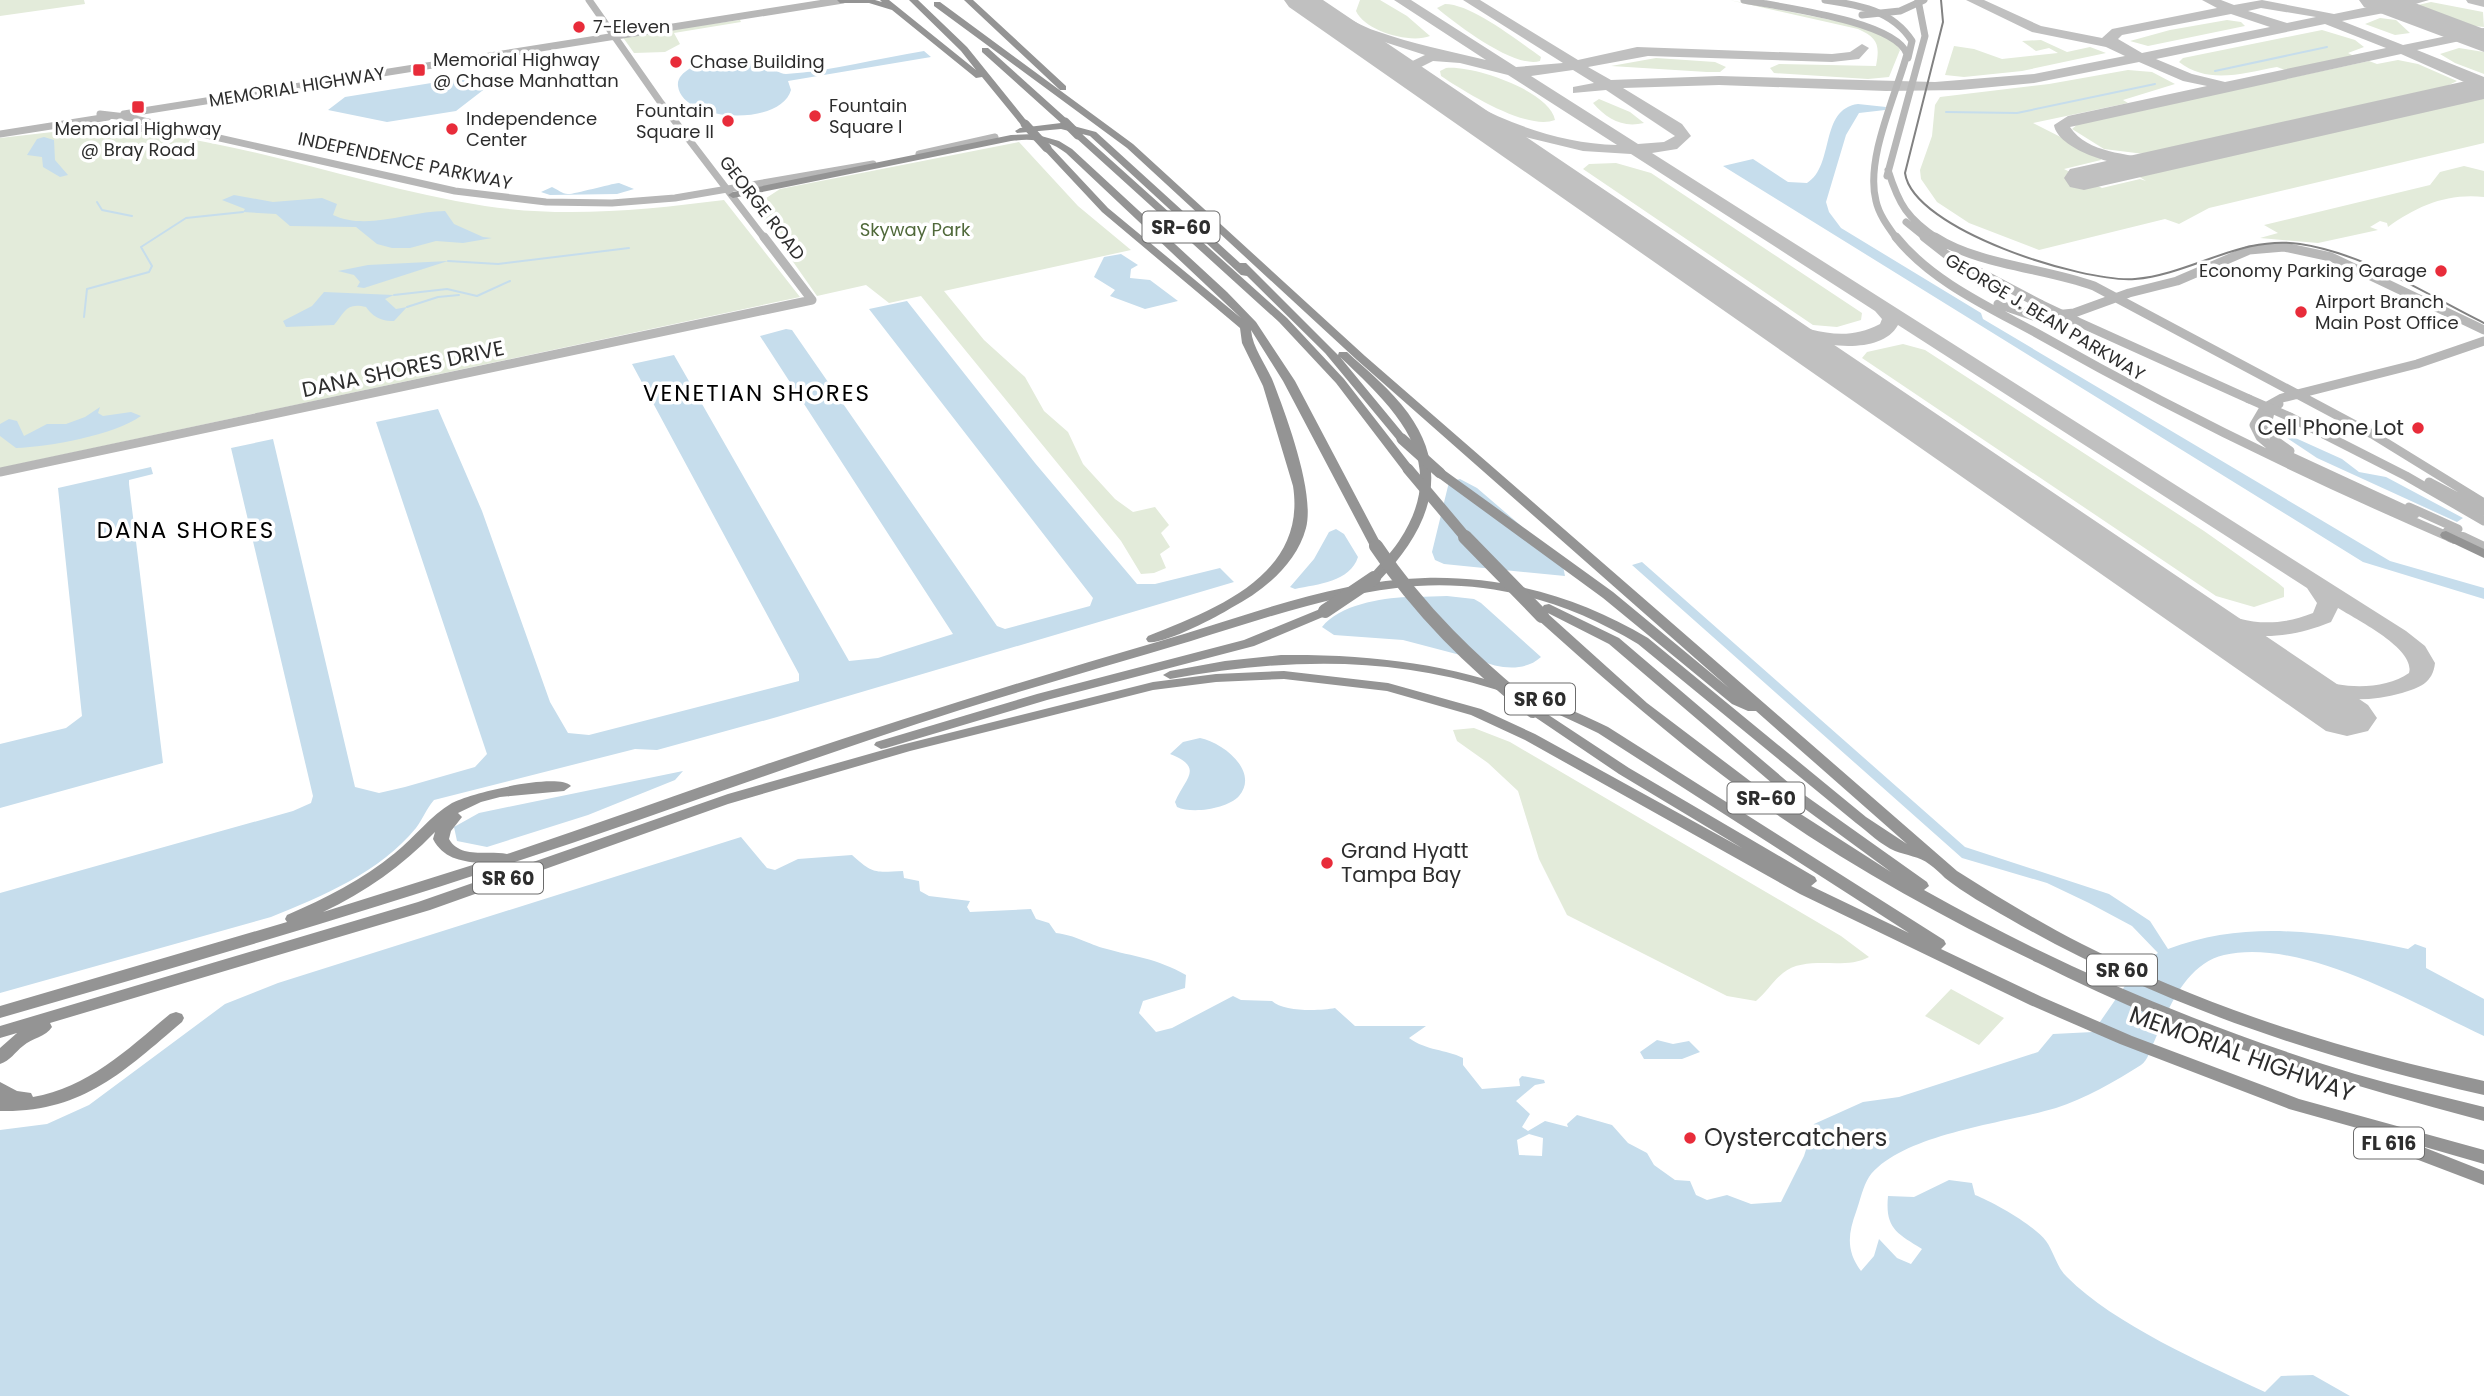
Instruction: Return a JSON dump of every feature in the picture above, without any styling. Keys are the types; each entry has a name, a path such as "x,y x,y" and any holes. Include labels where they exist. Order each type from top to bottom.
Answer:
{"highway":[{"path":"842,0 870,1 895,9"},
{"path":"884,0 992,84"},
{"path":"913,0 964,49 992,84"},
{"path":"968,0 1080,107"},
{"path":"935,2 1080,107 1172,181 1276,280 1928,857"},
{"name":"SR-60","path":"935,2 1283,320 1340,381 1465,537 1542,616 1633,698 1761,795 1875,869 2014,946"},
{"name":"SR-60","path":"992,84 1047,148 1105,209 1245,328 1277,362 1376,546 1408,592 1437,626 1492,678 1533,710 1696,814 1915,941"},
{"path":"995,136 1055,126 1089,131 1306,326 1402,439 1440,473 1608,595 1737,701 1764,713"},
{"path":"731,193 1007,139 1031,136 1052,140 1069,151 1223,294 1252,324 1277,362"},
{"path":"1209,237 1258,287 1283,320"},
{"path":"725,800 824,763 939,727 970,726 1249,643 1325,611 1374,583 1409,540 1422,514 1427,479 1422,448 1402,413 1314,325 1276,280"},
{"path":"1075,670 1219,611 1266,579 1283,561 1295,541 1301,522 1301,500 1269,385 1245,339 1245,328"},
{"path":"2446,535 2484,551"},
{"path":"1374,583 1448,587 1508,596 1558,611 1599,631 1629,653 1765,771 1830,823 2014,946"},
{"name":"SR 60","path":"0,1012 527,855 930,714 1374,583 1485,584 1546,598 1614,623 1643,641 1820,790 1897,846 1928,857"},
{"name":"SR 60","path":"0,1032 510,878 725,800 906,748 970,726 1156,678 1249,662 1310,658 1368,660 1475,677 1551,704 1603,730 1935,942 2036,1001"},
{"name":"SR 60","path":"970,726 1128,691 1205,679 1307,677 1388,687 1476,712 1531,737 1736,853 1915,941"},
{"path":"209,951 294,919 349,892 391,865 446,814 466,802 492,794 564,786 471,806 452,818 443,831 444,846 460,857 487,859 527,855"},
{"name":"MEMORIAL HIGHWAY","path":"1928,857 1980,894 2030,924 2155,985 2297,1038 2484,1089"},
{"name":"MEMORIAL HIGHWAY","path":"1915,941 2036,1001 2138,1045 2295,1104 2484,1157"},
{"name":"MEMORIAL HIGHWAY","path":"2014,946 2109,990 2236,1041 2367,1084 2484,1114"},
{"path":"0,1058 29,1033 128,994"},
{"path":"0,1089 13,1097 24,1098 64,1090 176,1018 77,1093 53,1103 24,1107 0,1104"},
{"name":"FL 616","path":"2295,1104 2484,1178"}],"street":[{"name":"GEORGE ROAD","path":"589,0 663,106 812,300"},
{"name":"MEMORIAL HIGHWAY","path":"613,35 821,0"},
{"name":"MEMORIAL HIGHWAY","path":"0,132 842,0"},
{"path":"1745,0 1883,31 1904,45 1907,54 1875,170 1873,192 1893,224 1930,260 2000,305 2036,317 2118,298 2185,278 2249,250 2272,247 2303,249 2331,257 2484,330"},
{"path":"1757,0 1863,15 1900,12 1924,0"},
{"path":"1825,0 1869,9 1896,21 1912,41 1911,54 1905,63"},
{"name":"GEORGE J. BEAN PARKWAY","path":"1918,0 1924,26 1921,52 1888,170 1891,201 1915,232 1947,255 2040,304 2290,417 2406,476 2484,522"},
{"path":"1903,20 1916,36 1921,52"},
{"name":"MEMORIAL HIGHWAY","path":"114,114 222,97"},
{"path":"167,127 164,120 167,116 191,104"},
{"name":"INDEPENDENCE PARKWAY","path":"114,114 455,191 508,200 623,202 731,193"},
{"name":"MEMORIAL HIGHWAY","path":"0,132 97,117"},
{"name":"INDEPENDENCE PARKWAY","path":"16,131 91,126 151,129 448,195 513,205 634,206 731,193 995,136"},
{"path":"1888,170 1892,191 1905,212 1943,241 1998,261 2075,277 2094,286 2372,434 2484,503"},
{"name":"GEORGE J. BEAN PARKWAY","path":"1873,192 1886,224 1923,262 2018,323 2127,385 2260,454 2446,535"},
{"path":"2094,286 2130,289 2185,278"},
{"name":"DANA SHORES DRIVE","path":"0,472 812,300"},
{"path":"2036,317 2034,321 2044,332 2127,385"},
{"path":"2484,341 2454,352 2266,404 2258,413 2254,425 2260,437 2274,449 2484,551"},
{"path":"2454,352 2484,347"},
{"path":"2301,395 2277,405 2268,418 2270,432 2286,449 2484,541"},
{"path":"2290,417 2402,467 2484,511"}],"green space":[{"path":"0,0 84,0 85,4 0,16"},
{"path":"1360,0 1380,0 1407,16 1430,36 1400,37 1378,30 1356,11"},
{"path":"1729,0 1857,25 1893,39 1900,50 1889,77 1868,79 1774,73 1770,68 1779,64 1876,66 1876,43 1858,29"},
{"path":"2431,2 2483,12 2484,27 2474,26 2418,5"},
{"path":"1445,4 1468,10 1494,24 1541,57 1540,61 1529,62 1516,58 1487,44 1437,8"},
{"path":"2380,18 2396,20 2410,33 2395,35 2365,24"},
{"path":"740,20 741,22 674,33 680,44 665,52 634,53 622,36"},
{"path":"2227,20 2241,22 2245,26 2148,46 2130,41 2170,30"},
{"path":"2322,30 2355,40 2364,47 2348,53 2354,56 2285,70 2277,67 2239,74 2202,73 2179,62 2183,58"},
{"path":"2041,40 2067,52 2090,47 2106,53 2022,71 1964,77 1945,75 1954,46 1974,49 2002,59 2058,53 2049,48 2036,51 2022,41"},
{"path":"2459,48 2484,52 2484,74 2440,54"},
{"path":"1656,58 1715,62 1726,67 1720,72 1707,72 1611,66"},
{"path":"2398,60 2418,64 2457,81 2445,87 2144,154 2104,149 2072,129 2079,123 2369,61 2377,64"},
{"path":"1446,68 1474,71 1509,82 1540,99 1550,109 1555,120 1529,120 1497,108 1441,76 1440,71"},
{"path":"2128,70 2152,72 2175,84 2123,100 2128,103 2033,123 2100,157 2101,160 2064,169 2102,188 2140,179 2146,181 2138,176 2484,97 2484,143 2209,208 2179,224 2165,219 2039,250 1969,223 1937,202 1921,179 1920,170 1932,136 1935,105 1940,97 2049,84"},
{"path":"1599,99 1630,112 1644,123 1622,123 1609,118 1593,103"},
{"path":"79,129 130,131 232,147 434,197 515,210 605,211 724,200 800,297 0,468 0,138"},
{"name":"Skyway Park","path":"1019,142 1078,206 1131,250 944,291 984,340 1025,377 1044,411 1068,432 1083,464 1115,499 1133,512 1155,507 1169,525 1161,533 1170,547 1160,554 1166,568 1154,573 1141,574 1121,541 921,296 889,303 866,285 817,296 754,206 780,189"},
{"path":"1616,163 1651,173 1862,313 1861,320 1837,327 1813,325 1583,169 1589,164"},
{"path":"2464,166 2484,171 2484,197 2445,199 2421,207 2388,227 2387,223 2380,221 2370,227 2378,230 2318,243 2260,238 2278,233 2264,225 2430,185 2440,172"},
{"path":"1903,344 1925,350 2204,531 2278,583 2284,588 2284,597 2254,607 2216,596 1862,358 1867,352"},
{"path":"1474,728 1510,742 1841,936 1869,957 1849,963 1814,963 1793,967 1779,976 1756,1001 1727,996 1567,915 1539,859 1518,791 1488,763 1457,741 1453,730"},
{"path":"1951,989 2004,1018 1979,1045 1925,1016"}],"water":[{"path":"924,51 931,57 788,81 791,90 783,102 770,110 752,114 713,113 696,107 684,98 678,86 679,78 689,69 717,59 748,60 786,74"},
{"path":"456,79 491,84 456,111 387,122 328,110 345,97"},
{"path":"1858,104 1886,107 1885,110 1859,113 1846,135 1826,202 1829,212 1841,228 1981,313 1983,319 2390,561 2484,588 2484,599 2363,562 1723,166 1753,159 1788,182 1807,183 1816,175 1838,116 1846,108"},
{"path":"44,137 54,140 55,160 68,175 60,177 43,167 42,157 27,155 37,139"},
{"path":"619,183 634,189 617,194 550,195 541,192 552,187 571,194"},
{"path":"234,195 273,202 322,198 337,204 333,215 360,221 445,211 454,224 483,237 492,238 463,243 436,241 410,248 392,248 377,244 356,227 290,226 276,214 243,212 245,209 222,200"},
{"path":"1121,254 1138,265 1131,269 1130,278 1150,280 1178,301 1145,309 1110,296 1115,290 1094,277 1104,257"},
{"path":"448,261 364,288 357,287 360,282 354,275 338,271 368,265"},
{"path":"324,292 394,295 385,299 396,309 407,307 394,321 378,318 366,307 354,306 347,309 334,325 286,327 283,321 312,306"},
{"path":"907,301 1035,463 1137,584 1155,584 1220,568 1234,582 657,750 635,749 434,800 416,828 385,858 350,881 311,900 271,917 0,993 0,893 293,811 311,803 313,796 231,448 273,439 355,787 379,793 475,767 487,754 376,422 438,409 482,511 550,702 568,733 589,735 799,681 799,674 632,364 674,355 849,661 878,658 953,634 760,336 786,329 792,330 997,626 1005,629 1090,606 1093,598 869,309"},
{"path":"100,407 98,413 103,416 131,412 141,416 115,429 46,445 16,448 0,436 0,424 9,419 17,421 24,436 47,424 66,424 85,417"},
{"path":"2291,436 2342,459 2359,472 2386,477 2463,518 2457,522 2317,458 2287,438"},
{"path":"151,467 153,474 129,480 129,484 163,763 0,808 0,744 66,728 82,716 58,488"},
{"path":"1460,479 1477,488 1562,561 1565,576 1444,564 1435,560 1432,552 1449,482"},
{"path":"1336,529 1344,534 1358,557 1354,565 1341,577 1295,589 1290,587 1314,559 1329,532"},
{"path":"1642,562 1965,847 2109,894 2150,921 2168,949 2228,934 2258,931 2318,934 2408,949 2415,944 2426,948 2426,968 2484,999 2484,1036 2392,992 2322,964 2254,952 2224,955 2210,960 2188,978 2172,1003 2147,1058 2141,1065 2100,1089 2056,1108 1955,1132 1904,1150 1884,1162 1869,1177 1863,1189 1851,1228 1850,1242 1856,1264 1861,1271 1874,1256 1879,1239 1897,1258 1911,1264 1922,1249 1894,1228 1888,1216 1888,1196 1914,1197 1949,1180 1972,1183 1975,1195 2013,1215 2040,1235 2049,1245 2064,1273 2087,1295 2134,1327 2265,1392 2281,1376 2313,1375 2350,1396 0,1396 0,1130 47,1124 89,1105 225,1004 278,983 741,837 767,868 775,870 798,859 852,855 876,871 903,871 904,878 919,881 920,891 929,896 970,901 967,907 970,912 1031,909 1036,919 1049,923 1056,933 1175,969 1186,975 1185,988 1143,1001 1139,1013 1156,1032 1172,1028 1233,996 1241,1000 1272,1001 1293,1009 1335,1008 1355,1026 1426,1026 1409,1038 1463,1058 1463,1065 1482,1089 1520,1086 1519,1079 1522,1076 1544,1080 1545,1083 1535,1085 1516,1101 1530,1114 1522,1127 1528,1131 1545,1121 1568,1127 1567,1124 1577,1115 1612,1125 1628,1143 1647,1153 1654,1165 1675,1180 1690,1181 1696,1195 1707,1200 1727,1195 1751,1204 1781,1202 1804,1156 1814,1124 1863,1102 1899,1097 2038,1052 2053,1034 2093,1032 2140,964 2158,953 2132,926 2047,883 1962,858 1632,565","holes":["1529,1134 1543,1138 1542,1156 1519,1155 1517,1140"]},
{"path":"1407,597 1464,656 1403,640 1334,635 1322,627 1339,613 1361,604"},
{"path":"1416,597 1474,599 1481,603 1541,657 1535,662 1512,668 1479,660 1465,649"},
{"path":"1200,738 1218,745 1236,759 1245,777 1244,786 1239,796 1226,804 1209,809 1183,809 1177,807 1175,802 1190,769 1181,759 1170,754 1183,742"},
{"path":"683,771 675,780 588,815 487,847 457,841 454,827 479,813"},
{"path":"1657,1040 1673,1044 1689,1041 1700,1052 1682,1059 1644,1059 1640,1052"}],"waterway":[{"path":"2215,71 2327,47"},
{"path":"1946,112 2017,113 2155,84"},
{"path":"97,202 102,210 132,216"},
{"path":"84,317 87,289 149,272 152,266 141,247 186,218 243,212"},
{"path":"448,261 498,264 629,248"},
{"path":"394,295 447,289 477,296 510,281"},
{"path":"407,307 438,297 459,295"}],"taxiway":[{"path":"1303,0 1369,34 1441,54"},
{"path":"1401,0 1512,71"},
{"path":"1470,0 1576,65"},
{"path":"1973,0 2037,29 2110,44 2140,57"},
{"path":"2209,0 2233,9"},
{"path":"2326,19 2422,0"},
{"path":"2473,0 2484,3"},
{"path":"2233,9 2261,4 2328,15"},
{"path":"2117,46 2109,39 2117,32 2233,9"},
{"path":"2233,9 2281,25"},
{"path":"2389,10 2414,15 2458,32"},
{"path":"2140,57 2326,19"},
{"path":"2326,19 2402,49"},
{"path":"2402,49 2484,32"},
{"path":"1648,51 1832,58 1854,56 1862,48"},
{"path":"2149,163 2115,158 2092,150 2071,138 2063,131 2062,125 2074,119 2402,49"},
{"path":"2402,49 2464,74"},
{"path":"1637,51 1648,51"},
{"path":"1576,65 1648,51"},
{"path":"1512,71 1446,57 1432,57 1409,68 1413,75 1465,107 1523,132 1583,147 1635,149"},
{"path":"1609,86 1684,80 1910,87 1960,85 2058,74 2140,57"},
{"path":"2140,57 2188,78 2219,84"},
{"path":"1512,71 1530,72 1576,65"},
{"path":"1576,65 1609,86"},
{"path":"1512,71 1635,149"},
{"path":"2436,98 2472,88 2472,81 2464,74"},
{"path":"2464,74 2484,82"},
{"path":"1578,90 1609,86"},
{"path":"1609,86 1676,127 1683,136 1676,143 1660,148 1635,149"},
{"path":"1635,149 2398,636 2417,651 2423,663 2420,675 2412,682 2374,692 2327,690 2283,674"},
{"path":"1779,327 1820,339 1862,338 1888,327 1891,319 1882,307"},
{"path":"2129,568 2197,610 2246,629 2271,631 2297,628 2323,617 2329,603 2316,584"}],"runway":[{"path":"1301,0 2347,718"},
{"path":"2376,0 2484,41"},
{"path":"2084,178 2484,88"}],"tram line":[{"path":"1941,0 1943,22 1905,173 1915,194 1937,214 1968,233 2042,262 2111,278 2135,279 2156,276 2257,245 2300,244 2348,256 2372,266 2484,323"}],"place":[{"name":"7-Eleven","path":"579,27"},
{"name":"Chase Building","path":"676,62"},
{"name":"Memorial Highway @ Chase Manhattan","path":"419,70"},
{"name":"Memorial Highway @ Bray Road","path":"138,107"},
{"name":"Fountain Square I","path":"815,116"},
{"name":"Fountain Square II","path":"728,121"},
{"name":"Independence Center","path":"452,129"},
{"name":"Economy Parking Garage","path":"2441,271"},
{"name":"Airport Branch Main Post Office","path":"2301,312"},
{"name":"Cell Phone Lot","path":"2418,428"},
{"name":"Grand Hyatt Tampa Bay","path":"1327,863"},
{"name":"Oystercatchers","path":"1690,1138"}],"district":[{"name":"VENETIAN SHORES","path":"757,393"},
{"name":"DANA SHORES","path":"186,530"}]}
